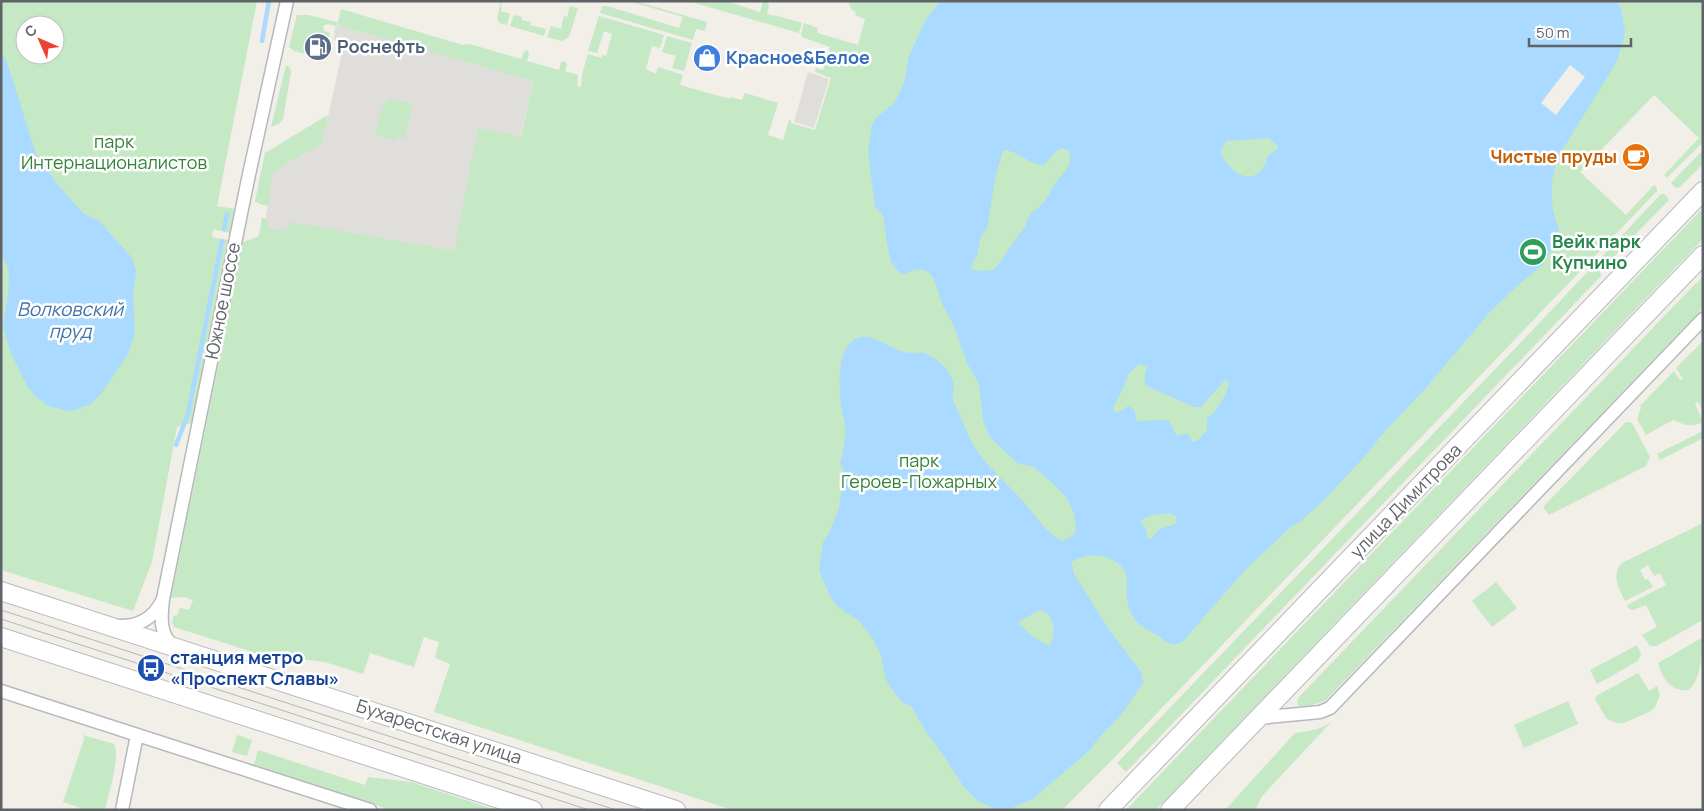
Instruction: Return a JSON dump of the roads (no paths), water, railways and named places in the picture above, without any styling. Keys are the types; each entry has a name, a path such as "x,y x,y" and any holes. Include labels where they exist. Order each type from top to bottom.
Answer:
{"street":[{"name":"Южное шоссе","path":"175,647 166,639 163,630 161,619 162,601 248,179 287,1"},
{"name":"улица Димитрова","path":"1108,810 1703,192"},
{"path":"1170,810 1703,254"},
{"path":"1258,718 1320,712 1330,708 1703,319"},
{"name":"Бухарестская улица","path":"1,591 676,810"},
{"name":"Южное шоссе","path":"107,625 130,626 144,622 156,611 162,601"},
{"path":"1,637 533,810"},
{"path":"1,691 370,810"},
{"path":"122,810 136,734"}],"water":[{"path":"940,1 1617,1 1621,9 1625,32 1617,61 1560,154 1555,168 1552,198 1560,244 1552,249 1542,265 1489,313 1425,389 1322,502 1301,521 1292,526 1247,568 1183,641 1177,644 1169,643 1144,628 1134,619 1128,605 1126,575 1118,563 1103,556 1094,555 1085,556 1071,562 1074,574 1108,628 1141,672 1143,683 1121,715 1096,741 1091,749 1033,799 1012,808 996,809 978,801 964,787 926,732 911,706 903,703 886,680 881,655 871,636 858,620 838,607 831,598 819,569 823,542 829,533 839,508 843,481 843,468 840,464 844,445 845,422 840,392 840,368 847,347 853,341 862,337 874,339 905,352 924,353 942,364 952,377 954,386 953,401 969,437 981,456 1050,533 1063,541 1075,534 1076,523 1074,513 1065,496 1035,468 1017,463 990,437 983,420 979,384 967,363 933,277 927,271 917,269 901,274 891,262 883,215 875,207 868,151 872,125 876,118 895,102 904,83 909,56 925,21","holes":["1269,138 1277,145 1277,149 1268,156 1264,167 1258,173 1246,176 1234,171 1221,154 1226,141","1063,148 1069,151 1070,162 1067,169 1053,186 1045,201 1029,216 1025,227 998,265 994,270 978,271 970,268 977,256 981,236 987,229 995,179 1003,150 1044,165 1056,151","1140,364 1147,367 1145,385 1194,407 1202,407 1225,380 1229,382 1226,394 1214,413 1207,418 1207,430 1197,441 1192,442 1189,434 1177,436 1169,421 1137,421 1134,409 1128,406 1115,413 1113,408 1129,373","1169,513 1176,516 1176,524 1162,528 1152,539 1148,539 1146,530 1141,522 1152,515","1039,610 1044,611 1051,619 1053,625 1052,642 1049,646 1033,637 1019,624 1020,621"]},
{"name":"Волковский пруд","path":"1,52 7,62 36,154 58,185 83,213 99,221 132,258 136,271 133,296 135,332 128,354 101,394 91,404 78,409 68,411 49,406 37,398 27,386 10,351 3,325 8,296 9,270 1,252"}],"waterway":[{"path":"262,41 269,1"},
{"path":"224,229 227,214"},
{"path":"176,445 188,414 222,241"}],"tram line":[{"path":"1,610 616,810"},
{"path":"1,619 589,810"}],"place":[{"name":"Роснефть","path":"318,47"},
{"name":"Красное&Белое","path":"707,58"},
{"name":"Чистые пруды","path":"1636,157"},
{"name":"Вейк парк Купчино","path":"1533,252"},
{"name":"станция метро «Проспект Славы»","path":"151,668"}],"park label":[{"name":"парк Интернационалистов","path":"114,152"},
{"name":"парк Героев-Пожарных","path":"919,471"}]}
